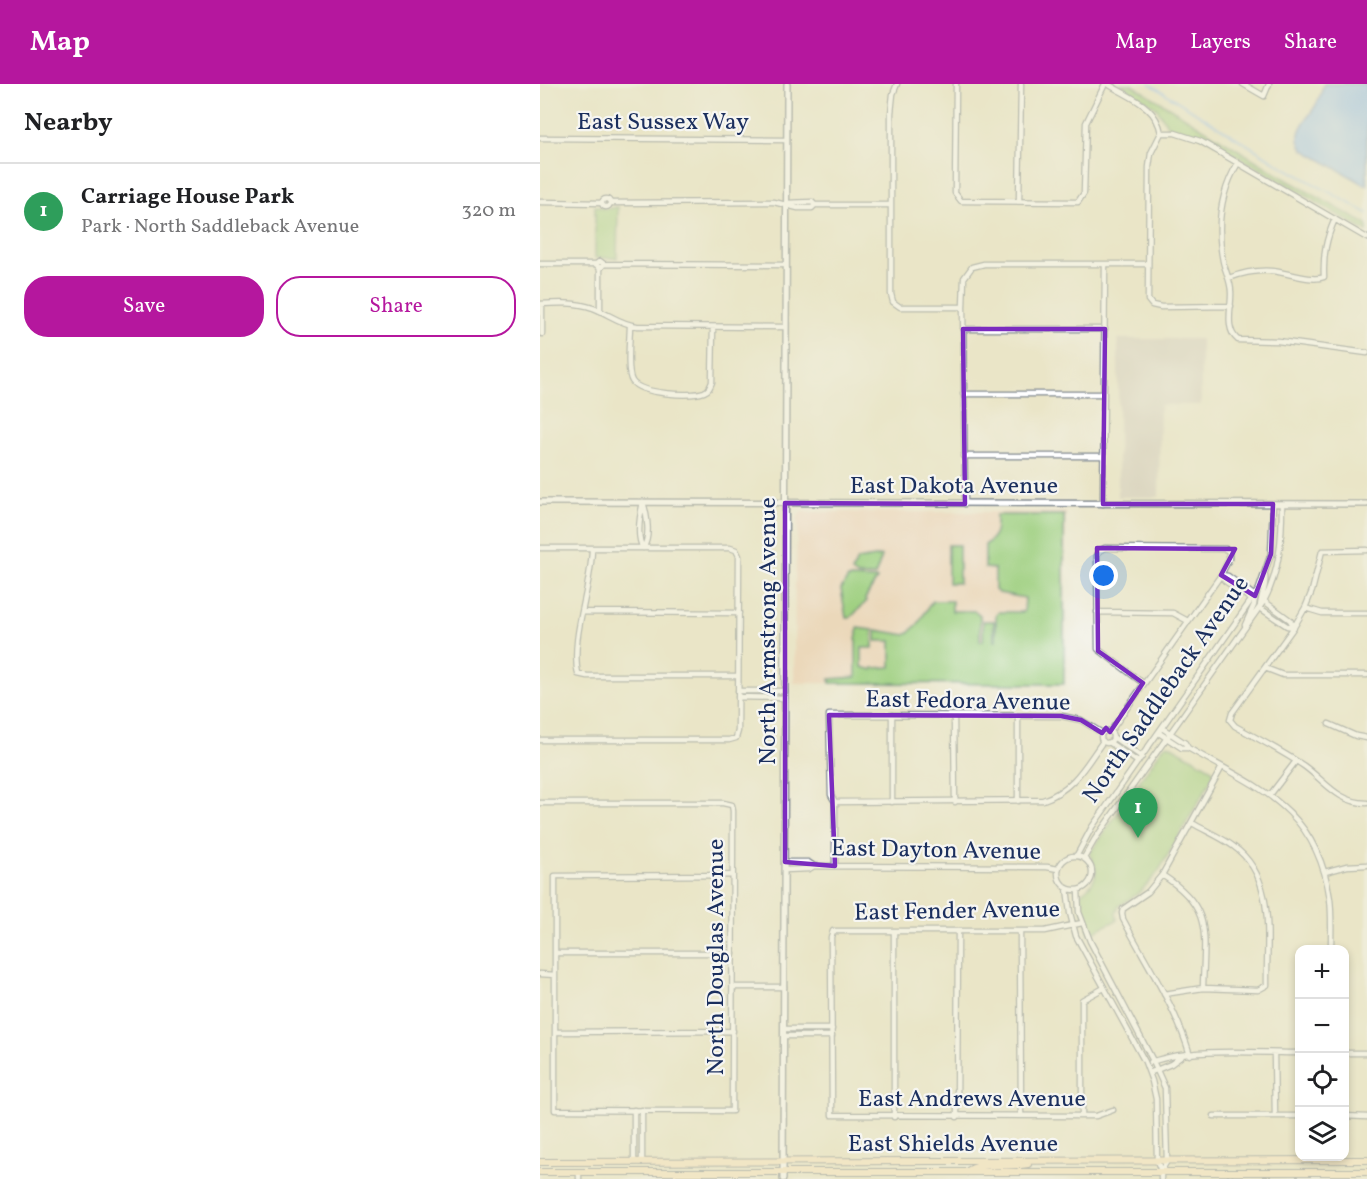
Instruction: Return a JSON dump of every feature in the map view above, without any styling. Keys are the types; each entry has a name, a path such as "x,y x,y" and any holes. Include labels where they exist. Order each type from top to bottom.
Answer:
{"main road":[{"name":"East Shields Avenue","path":"540,1162 1367,1160"},
{"path":"966,1175 973,1167 1017,1166 1038,1161"},
{"name":"East Shields Avenue","path":"540,1172 579,1176 783,1176 1161,1171 1305,1177 1367,1172"}],"street":[{"name":"North Armstrong Avenue","path":"783,1176 787,84"},
{"path":"897,84 893,94 891,113 891,294 893,302 900,307 963,307"},
{"path":"956,84 955,193 961,201 1078,202 1084,193 1086,123 1107,84 1154,113 1159,121 1161,133 1151,153 1149,167 1148,300 1152,305 1161,307 1231,306"},
{"path":"1019,201 1021,84"},
{"path":"1243,84 1264,96 1269,84"},
{"path":"1161,133 1175,133 1200,141 1367,238"},
{"name":"East Sussex Way","path":"540,138 787,140"},
{"path":"1238,163 1228,179 1220,213 1219,231 1223,261 1231,292 1230,331 1238,340 1278,341 1367,353"},
{"path":"540,202 602,202 606,207 610,203 774,202 891,206"},
{"path":"1228,278 1242,273 1270,270 1321,279 1324,277 1326,238 1335,219"},
{"path":"540,264 786,265"},
{"path":"965,504 963,307 964,278 972,267 984,264 1148,264"},
{"path":"1103,504 1105,264"},
{"path":"600,265 600,311"},
{"path":"542,334 541,304 578,304 630,325 786,327"},
{"path":"630,325 630,377 636,386 655,393 698,394 710,388 713,327"},
{"path":"963,329 1105,329"},
{"path":"963,394 1104,394"},
{"path":"963,456 1103,456"},
{"name":"East Dakota Avenue","path":"540,502 1367,504"},
{"path":"643,502 640,514 640,543 643,548"},
{"name":"North Saddleback Avenue","path":"1077,855 1088,832 1253,598 1265,575 1271,554 1272,504"},
{"name":"North Saddleback Avenue","path":"1084,858 1095,839 1264,602 1274,580 1280,556 1282,504"},
{"path":"540,548 730,548 736,550 739,556 738,732 736,738 729,740 540,740"},
{"path":"592,548 591,571 578,645 578,674 586,676 738,676"},
{"path":"835,866 835,802 1043,800 1063,790 1080,774 1109,738 1143,683 1221,575 1228,559 1229,552 1226,549 1105,548 1099,550 1097,556 1098,649 1143,683"},
{"path":"1367,549 1322,551 1305,608 1294,627 1232,713 1230,720 1234,726 1296,761 1339,795 1349,800 1367,803"},
{"path":"1221,575 1228,576 1253,598 1254,605 1246,620 1246,627"},
{"path":"1265,575 1266,584 1260,608 1287,626 1294,627"},
{"path":"1264,602 1290,620 1294,627"},
{"path":"1305,608 1322,613 1367,612"},
{"path":"583,612 739,613"},
{"path":"1097,612 1173,613 1188,621"},
{"path":"1265,668 1283,675 1367,675"},
{"path":"738,694 785,694"},
{"name":"East Fedora Avenue","path":"835,802 831,795 829,715 1071,717 1081,720 1102,733"},
{"path":"892,716 892,802"},
{"path":"954,716 955,802"},
{"path":"1018,716 1018,801"},
{"path":"1329,724 1356,736 1367,738"},
{"path":"1138,762 1109,738 1106,731 1102,733 1101,737 1109,738 1142,757"},
{"path":"1160,731 1185,743 1188,748 1270,795 1300,823 1316,849 1325,872 1330,901 1331,945"},
{"path":"1270,795 1296,761"},
{"path":"1190,1055 1186,1041 1164,994 1123,919 1122,913 1123,909 1148,892 1162,875 1222,767"},
{"name":"North Douglas Avenue","path":"540,803 732,805 734,811 732,1111 642,1110"},
{"path":"1164,994 1203,988 1258,990 1267,985 1264,889 1245,856 1233,846 1192,823"},
{"path":"1077,855 1084,858 1092,867 1088,885 1078,890 1067,888 1060,882 1058,869 1065,858 1077,855"},
{"name":"East Dayton Avenue","path":"784,862 808,862 814,866 1047,867 1058,869"},
{"path":"1325,872 1347,866 1367,865"},
{"name":"East Dayton Avenue","path":"784,870 808,870 814,866"},
{"path":"642,1162 642,1110 555,1110 555,876 733,875"},
{"path":"1162,875 1183,890 1193,900 1199,912 1204,931 1203,988"},
{"path":"1067,888 1072,925 1076,936 1149,1073 1156,1099 1157,1161 1161,1179"},
{"path":"1078,890 1078,905 1082,923 1165,1088 1167,1161 1161,1171"},
{"name":"East Fender Avenue","path":"832,1029 831,937 833,931 1045,931 1082,923"},
{"path":"894,931 894,1117"},
{"path":"1020,931 1021,1116"},
{"path":"957,1117 958,932"},
{"path":"555,953 733,952"},
{"path":"540,974 555,975"},
{"path":"1082,1116 1082,1000 1112,984"},
{"path":"733,987 784,987"},
{"path":"832,1029 832,1036 784,1032 832,1029"},
{"path":"555,1032 733,1031"},
{"name":"East Andrews Avenue","path":"832,1036 832,1115 1096,1116 1113,1110"},
{"path":"1274,1053 1275,1116"},
{"path":"1146,1064 1190,1055 1295,1053"},
{"path":"1349,1053 1367,1053"},
{"path":"1149,1073 1171,1064 1182,1056"},
{"path":"633,1110 634,1162"},
{"path":"1214,1116 1295,1116"},
{"path":"1349,1116 1367,1117"},
{"path":"972,1179 979,1172"}],"highlighted area":[{"path":"963,329 1105,329 1103,504 1273,504 1271,554 1255,596 1221,575 1235,549 1097,548 1098,651 1143,683 1110,732 1106,728 1102,733 1081,720 1061,716 829,715 835,866 785,862 785,503 965,504"}],"shaded area":[{"path":"1118,339 1201,339 1201,405 1160,405 1159,497 1118,497"},
{"path":"801,512 1066,512 1065,684 794,683 795,584 798,517"}],"green space":[{"path":"1120,84 1131,84 1289,181 1367,225 1367,232 1214,142 1194,133 1169,128 1156,107"},
{"path":"595,206 606,209 618,207 617,258 595,258"},
{"path":"996,515 1064,515 1064,684 830,683 830,679 856,677 858,628 873,630 873,648 862,648 862,667 873,670 873,668 891,667 891,641 876,641 876,630 906,635 918,624 932,601 952,601 952,611 975,611 980,615 980,641 983,641 983,621 994,621 994,641 996,641 996,615 999,612 1024,612 1025,598 999,593 995,590 995,569 985,568 985,545 994,536"},
{"path":"948,545 959,545 959,583 948,583"},
{"path":"882,556 875,576 858,576 852,572 857,560"},
{"path":"848,578 877,579 865,599 867,601 850,618 846,618 841,589"},
{"path":"1168,744 1212,769 1214,775 1158,872 1140,892 1119,906 1116,913 1117,920 1089,934 1080,902 1081,893 1090,885 1095,875 1090,853 1164,746"}],"water":[{"path":"1324,84 1367,84 1367,186 1304,150 1300,143 1302,125 1317,103"}],"waterway":[{"path":"1150,84 1280,165 1367,213"}],"place":[{"name":"Carriage House Park","path":"1138,838"}]}
